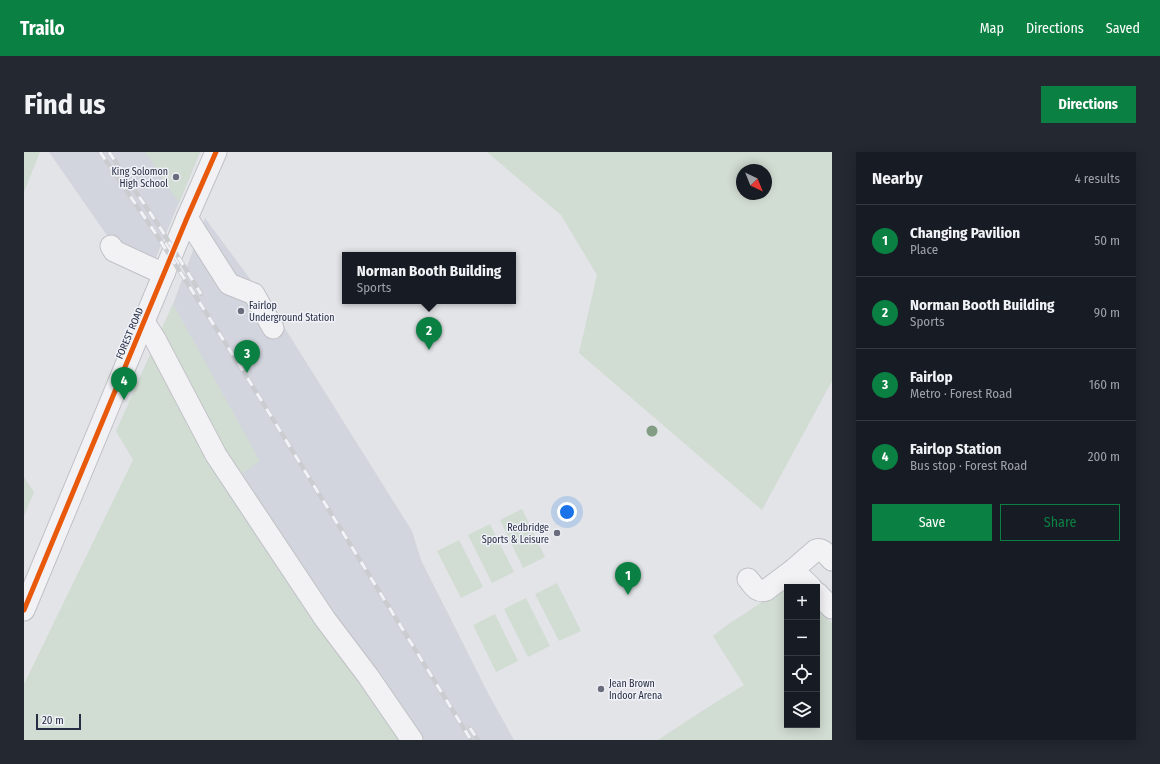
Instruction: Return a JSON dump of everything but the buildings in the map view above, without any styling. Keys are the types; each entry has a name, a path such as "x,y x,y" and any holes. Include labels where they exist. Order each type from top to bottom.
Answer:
{"street":[{"name":"FOREST ROAD","path":"24,610 187,218 216,152"},
{"path":"187,218 229,284 254,294 273,328"},
{"path":"111,246 114,251 164,274"},
{"path":"144,322 155,339 216,455 325,619 368,676 412,740"},
{"path":"748,579 758,591 762,592 793,570 816,550 823,550 832,560"},
{"path":"793,570 808,584"},
{"path":"820,596 832,608"}],"shaded area":[{"path":"24,152 40,152 24,192"},
{"path":"49,152 200,152 152,267 115,247"},
{"name":"King Solomon High School","path":"145,152 200,152 179,203"},
{"path":"487,152 832,152 832,381 762,510 579,353 597,275 561,215"},
{"path":"205,218 276,314 412,531 421,560 489,695 514,740 341,740 134,390 173,304"},
{"path":"173,304 260,461 225,486 406,740 24,740 24,684 133,460 116,431"},
{"path":"24,477 34,492 24,516"},
{"path":"522,509 545,557 523,568 500,520"},
{"path":"490,524 514,572 492,583 468,535"},
{"path":"459,540 483,587 461,598 437,551"},
{"path":"557,583 581,631 559,641 535,594"},
{"path":"784,588 784,728 820,728 820,611 832,623 832,740 658,740 744,685 713,636 727,625"},
{"path":"526,598 550,646 528,657 504,609"},
{"path":"495,614 518,661 496,672 473,625"}],"railway":[{"path":"100,152 156,234 245,374 471,740"},
{"path":"109,152 161,229 201,294"},
{"path":"470,728 478,740"}],"cycle path":[{"path":"24,610 187,218 216,152"}],"place":[{"name":"King Solomon High School","path":"176,177"},
{"name":"Fairlop Underground Station","path":"241,311"},
{"name":"Norman Booth Building","path":"429,350"},
{"name":"Fairlop","path":"247,373"},
{"name":"Fairlop Station","path":"124,400"},
{"name":"Redbridge Sports & Leisure","path":"557,533"},
{"name":"Changing Pavilion","path":"628,595"},
{"name":"Jean Brown Indoor Arena","path":"601,689"}]}
